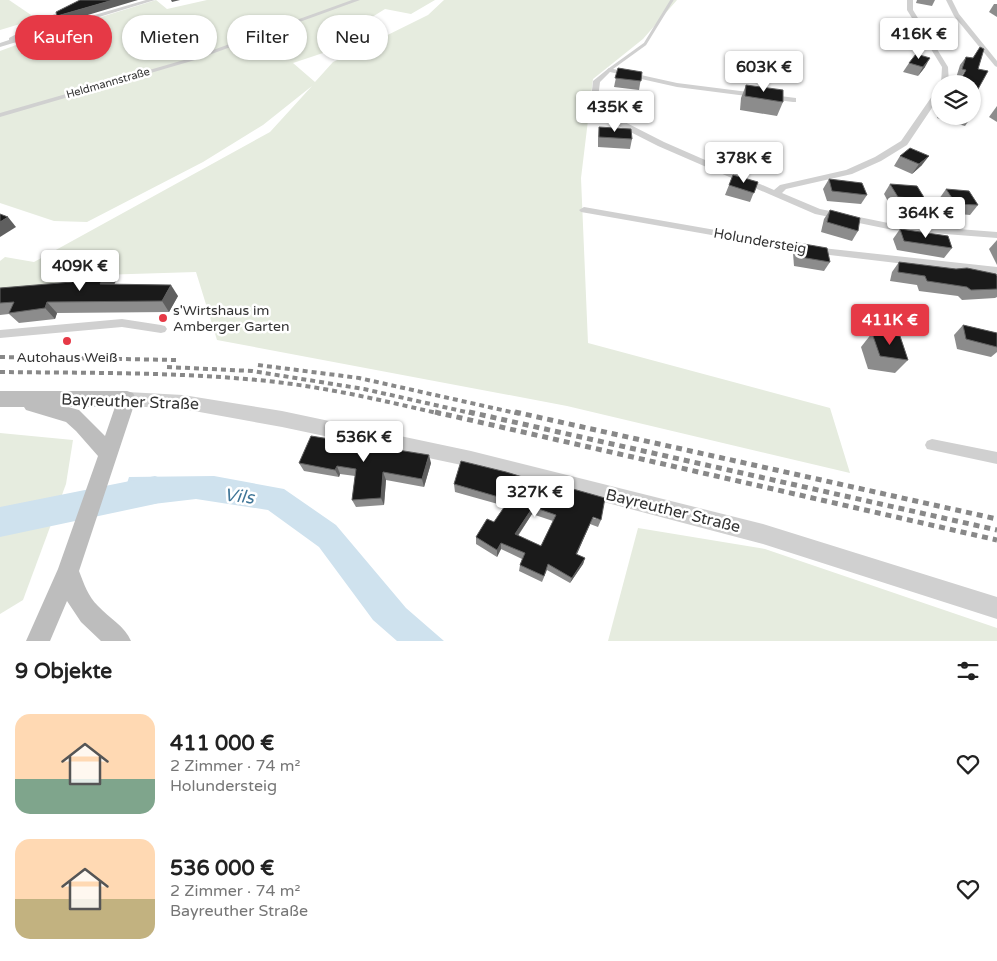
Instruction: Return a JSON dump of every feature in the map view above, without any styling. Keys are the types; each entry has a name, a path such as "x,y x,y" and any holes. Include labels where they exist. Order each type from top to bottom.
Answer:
{"main road":[{"name":"Bayreuther Straße","path":"9,399 126,399"},
{"name":"Bayreuther Straße","path":"9,399 72,416 96,438 107,452"},
{"path":"38,641 68,571 126,399"},
{"path":"68,571 78,600 89,614 119,641"}],"street":[{"path":"3,44 17,34 85,0"},
{"path":"3,44 152,0"},
{"name":"Heldmannstraße","path":"0,115 193,59 357,0"},
{"path":"910,0 910,10 946,67 946,75"},
{"path":"949,0 956,15 997,65"},
{"path":"793,100 677,85 609,70 597,81 594,107 602,114 661,144 818,212 893,227 997,235"},
{"path":"775,194 783,187 849,172 885,155 904,143 931,104"},
{"name":"Holundersteig","path":"584,210 813,250 997,271"},
{"path":"0,334 122,324 161,329"},
{"name":"Bayreuther Straße","path":"126,399 182,402 282,419 471,459 763,534 997,608"},
{"path":"932,444 997,458"}],"lane":[{"path":"609,70 644,44 658,25 665,8 672,0"}],"shaded area":[{"path":"0,0 9,0 31,15 15,15 15,26 0,30"},
{"path":"156,0 167,9 207,0 435,0 411,14 385,9 375,15 317,15 317,55 307,58 307,15 227,15 227,60 302,60 293,63 315,82 337,60 388,60 388,35 428,15 444,0 677,0 643,39 593,79 581,178 588,343 830,408 850,473 567,406 217,340 196,272 99,275 7,292 0,291 0,261 5,257 34,262 270,132 312,86 263,125 203,162 87,222 54,221 0,203 0,51 15,45 15,60 112,60 112,15 108,15"},
{"path":"0,433 73,440 66,484 23,600 0,614"},
{"path":"638,528 765,549 997,628 997,641 608,641"}],"water":[{"path":"214,476 284,489 336,525 406,608 444,641 397,641 373,620 319,547 268,510 196,499 119,508 129,477"}],"building":[{"path":"80,0 113,0 60,15 57,15 56,12"},
{"path":"980,47 984,49 978,69 988,71 981,84 981,75 963,75 966,70 962,69 966,57 973,58"},
{"path":"916,54 930,58 923,67 909,63"},
{"path":"618,68 642,72 641,81 615,78"},
{"path":"746,85 783,90 783,102 745,96"},
{"path":"599,127 631,129 632,139 599,137"},
{"path":"910,148 929,156 919,164 900,156"},
{"path":"733,175 758,182 754,193 729,185"},
{"path":"829,179 862,183 867,195 832,191"},
{"path":"890,184 917,186 925,199 898,197"},
{"path":"946,189 969,191 978,205 956,204"},
{"path":"830,210 860,218 858,231 827,222"},
{"path":"0,214 8,217 0,222"},
{"path":"900,229 948,236 952,248 904,241"},
{"path":"798,243 827,248 830,262 800,257"},
{"path":"899,262 956,269 967,268 996,274 997,289 971,290 967,287 927,281 925,276 898,272"},
{"path":"108,270 100,284 171,285 162,301 47,302 45,308 9,313 14,302 0,303 0,288 72,282 79,271"},
{"path":"963,325 997,333 997,347 966,339"},
{"path":"872,333 900,336 908,360 880,356"},
{"path":"311,436 429,455 422,479 383,472 381,498 352,500 356,469 337,466 335,470 299,463"},
{"path":"461,461 506,472 572,492 573,489 605,498 601,520 593,517 576,554 585,558 572,578 548,564 544,576 520,565 525,553 501,543 497,550 476,537 487,519 494,522 509,500 454,484","holes":["533,507 556,515 541,546 515,534"]}],"waterway":[{"name":"Vils","path":"0,522 155,490"}],"railway":[{"path":"0,357 178,360"},
{"path":"258,365 359,378 520,414"},
{"path":"167,367 252,371 364,389 475,414"},
{"path":"0,372 154,374 271,381 344,393 441,414"},
{"path":"435,412 997,540"},
{"path":"469,412 997,530"},
{"path":"515,412 997,519"}],"place":[{"name":"s'Wirtshaus im Amberger Garten","path":"163,318"},
{"name":"Autohaus Weiß","path":"67,341"}]}
